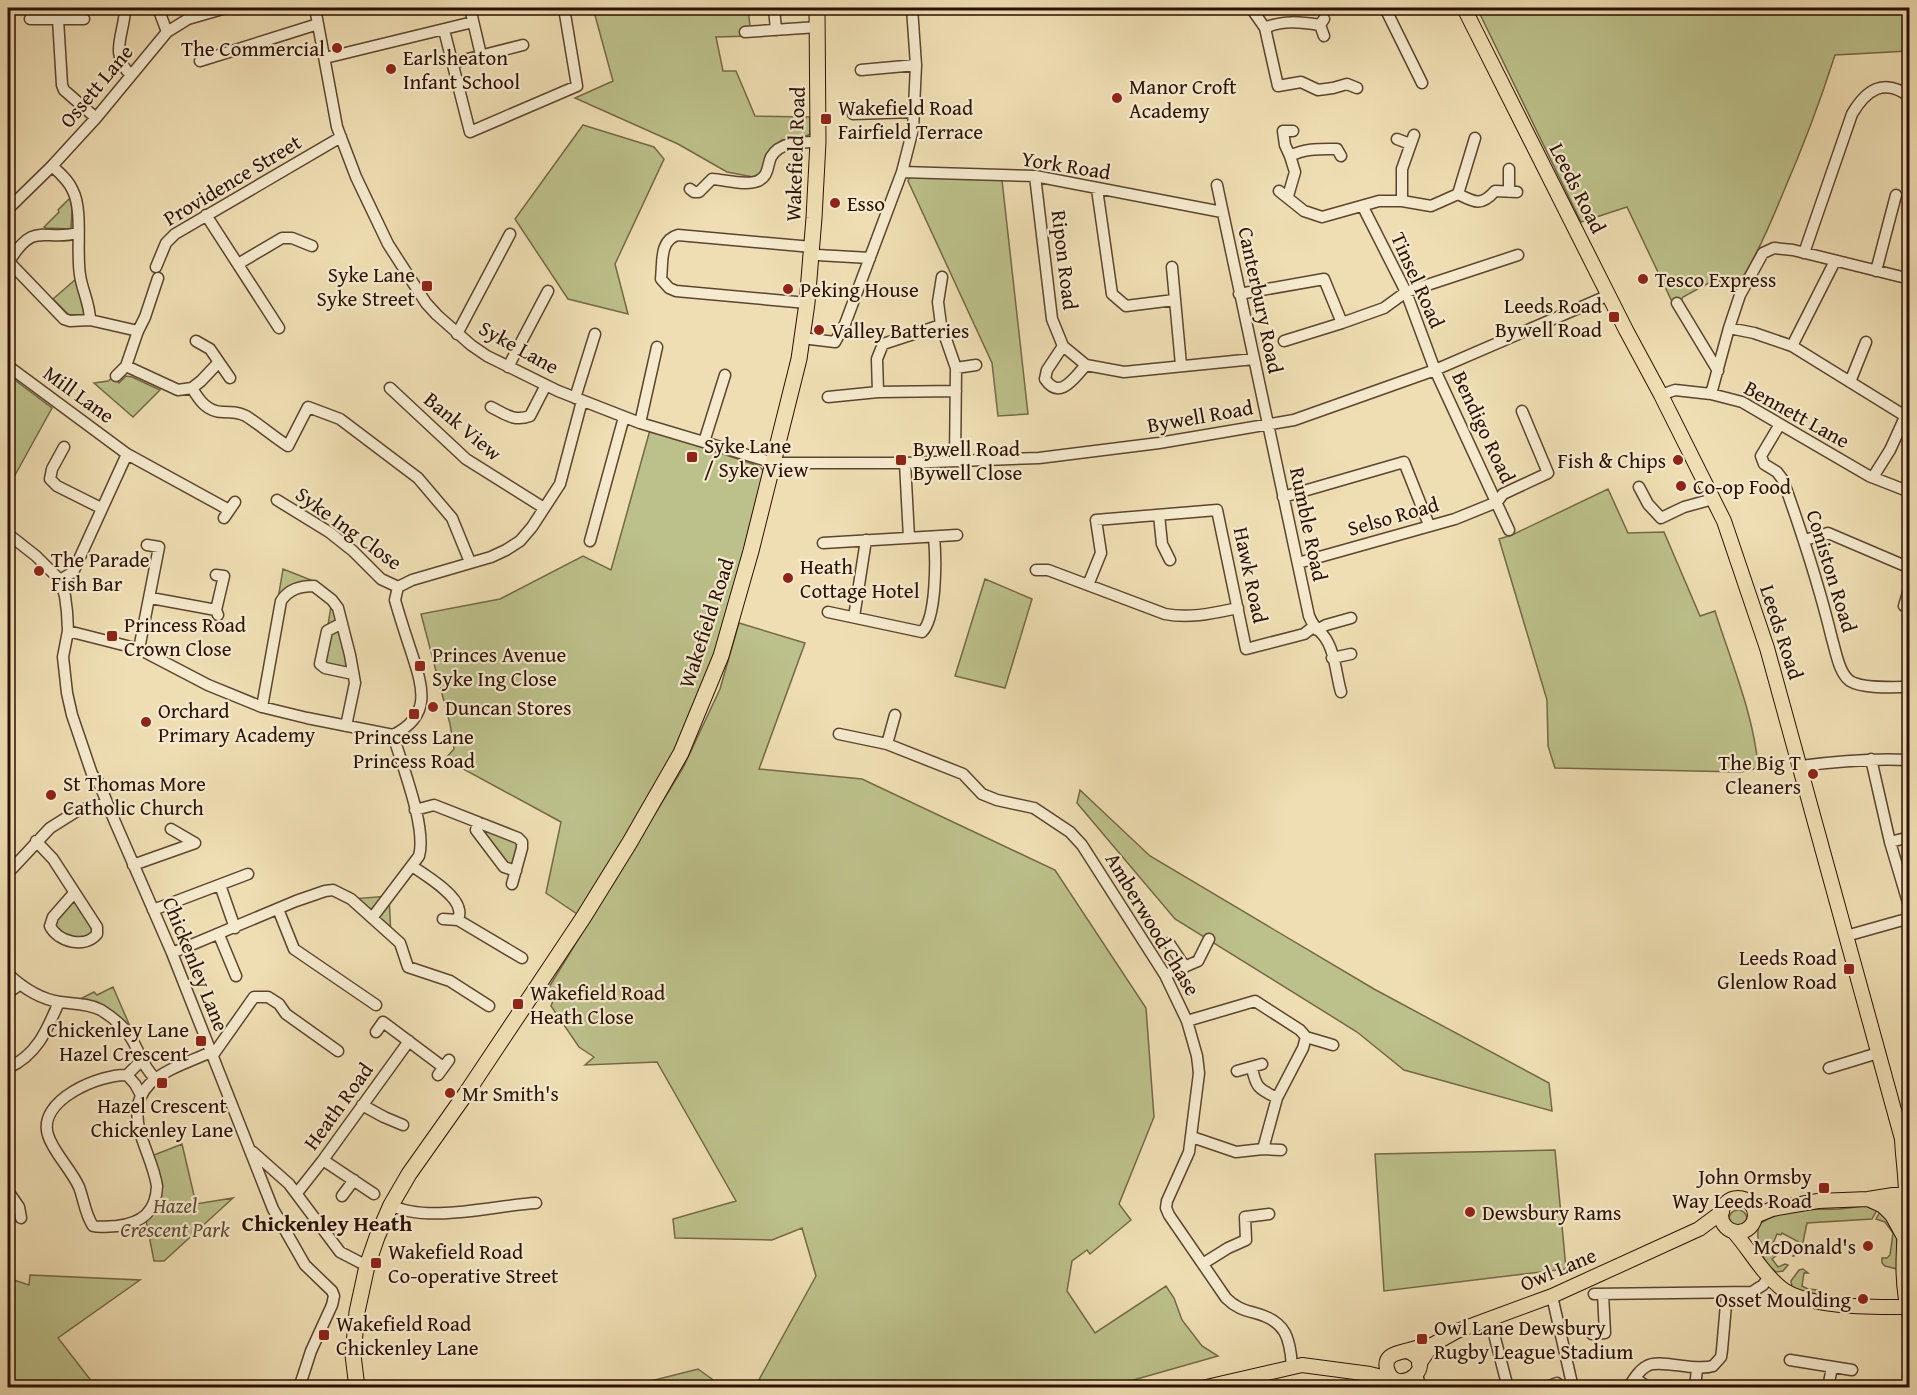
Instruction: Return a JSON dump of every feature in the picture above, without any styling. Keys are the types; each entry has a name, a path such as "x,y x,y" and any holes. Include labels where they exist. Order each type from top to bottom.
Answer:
{"highway":[{"name":"Wakefield Road","path":"357,1388 353,1355 357,1312 367,1266 392,1205 409,1174 467,1092 583,918 681,753 721,656 794,386 802,338 814,251 818,142 818,8"}],"main road":[{"name":"Leeds Road","path":"1464,8 1724,521 1767,648 1878,1053 1906,1138 1908,1200 1903,1277 1908,1312"},
{"path":"1726,1223 1739,1232 1752,1216 1772,1209 1818,1201 1868,1199 1893,1195 1908,1200"},
{"path":"1748,1249 1752,1216 1741,1199 1733,1199 1728,1202 1726,1223 1757,1263 1783,1290 1807,1299 1855,1307 1888,1307 1908,1312"},
{"path":"1868,1199 1883,1206 1892,1215 1904,1237"},
{"path":"1883,1206 1908,1200"},
{"name":"Owl Lane","path":"1370,1374 1387,1367 1392,1355 1396,1352 1432,1345 1457,1331 1551,1296 1699,1229 1726,1223"},
{"path":"1888,1307 1903,1315 1910,1322"},
{"name":"Owl Lane","path":"1419,1376 1432,1345"},
{"path":"1387,1367 1389,1375 1400,1384 1412,1381 1419,1376 1416,1357 1407,1351"},
{"name":"Owl Lane","path":"1202,1388 1256,1381 1292,1366 1302,1365 1370,1374 1400,1384"}],"street":[{"path":"125,8 118,43 124,69 131,75"},
{"path":"158,8 167,32"},
{"name":"Ossett Lane","path":"8,209 96,118 167,32 188,19 226,8"},
{"name":"Syke Lane","path":"315,8 334,111 356,177 388,244 426,303 457,334 508,367 579,400 640,423 774,463"},
{"path":"470,8 481,56"},
{"path":"444,30 470,132 577,86 564,8"},
{"path":"774,8 776,30"},
{"path":"802,338 835,342 845,324 902,172 915,112 916,65 912,8"},
{"path":"1251,8 1264,28 1278,86 1301,82 1318,90 1351,83"},
{"path":"1385,8 1422,83"},
{"path":"30,19 84,19"},
{"path":"58,19 62,85 64,90 96,118"},
{"path":"325,58 473,22"},
{"path":"1264,28 1276,23 1302,22 1323,26"},
{"path":"200,61 318,24"},
{"path":"745,32 818,27"},
{"path":"452,63 523,45"},
{"path":"861,70 916,65"},
{"path":"1804,253 1852,114 1861,99 1874,89 1887,87 1910,97"},
{"path":"854,114 915,112"},
{"path":"1293,131 1283,131 1285,145 1295,172 1283,194 1304,211 1322,218 1379,201 1402,201 1431,206 1458,194 1475,138"},
{"name":"Providence Street","path":"126,366 145,317 166,243 175,234 206,215 341,137"},
{"path":"1397,139 1412,140 1402,169 1402,201"},
{"path":"690,189 699,192 712,179 752,183 761,180 767,173 772,156 778,150 798,142 818,142"},
{"path":"1290,156 1311,149 1340,149"},
{"path":"52,166 74,192 78,211 80,277 90,320"},
{"path":"1458,194 1474,202 1487,200 1495,191 1513,192 1509,169"},
{"name":"York Road","path":"902,172 1035,176 1222,212"},
{"name":"Ripon Road","path":"1035,176 1052,319 1063,346 1086,365 1124,372 1254,359"},
{"name":"Canterbury Road","path":"1217,185 1268,424"},
{"path":"1097,189 1112,294 1126,306 1174,300"},
{"path":"1876,271 1896,195"},
{"name":"Tinsel Road","path":"1363,207 1406,292 1436,370"},
{"path":"206,215 279,328"},
{"path":"78,233 31,236 14,253 10,260 12,265 64,319 90,320 138,331"},
{"path":"457,334 510,234"},
{"path":"807,303 676,291 669,288 661,279 666,241 678,235 870,258"},
{"path":"238,264 282,238 292,238 312,246"},
{"path":"1711,394 1740,295 1763,253 1774,248 1804,253 1910,279"},
{"path":"1284,341 1384,308 1406,292 1518,255"},
{"path":"1792,346 1835,261"},
{"path":"1172,267 1181,365"},
{"path":"942,277 938,302 941,325 956,368 956,461"},
{"path":"1239,294 1324,279 1342,323"},
{"path":"508,367 548,291"},
{"name":"Bywell Road","path":"774,463 905,463 1039,458 1159,443 1294,420 1436,370 1609,295"},
{"path":"1677,303 1718,371"},
{"path":"878,392 877,359 883,344 941,325"},
{"path":"1729,328 1754,333 1792,346 1908,414 1873,477"},
{"path":"68,631 139,649 208,686 262,707 393,735 406,727 417,715 421,707 423,691 395,600 398,587 412,580 491,557 520,541 532,528 560,484 595,334"},
{"path":"196,341 210,349 230,378"},
{"path":"1850,382 1866,342"},
{"path":"1063,346 1047,370 1044,379 1050,387 1058,389 1067,386 1086,365"},
{"path":"640,423 657,347"},
{"path":"116,376 126,366 178,390 192,388 218,363"},
{"path":"956,368 976,365"},
{"name":"Mill Lane","path":"8,366 127,454 229,510"},
{"name":"Bendigo Road","path":"1436,370 1509,530"},
{"path":"704,442 725,375"},
{"path":"491,407 514,419 523,419 530,416 546,385"},
{"path":"192,388 199,400 209,409 220,412 232,411 244,415 288,446 308,407 340,418 418,478 452,518 471,562"},
{"name":"Bank View","path":"390,388 466,459 544,508"},
{"name":"Bennett Lane","path":"1661,395 1675,390 1711,394 1742,402 1873,477 1910,492"},
{"path":"828,397 878,392 956,391"},
{"name":"Selso Road","path":"1298,563 1455,519 1497,502 1503,494 1548,473 1522,411"},
{"path":"590,541 624,417"},
{"name":"Rumble Road","path":"1268,424 1309,616 1315,629 1324,636 1341,692"},
{"name":"Coniston Road","path":"1780,424 1761,456 1764,464 1777,472 1783,480 1818,581 1837,658 1849,680 1860,685 1910,687"},
{"path":"72,457 63,450 52,469 50,479 57,486 101,508"},
{"path":"8,536 39,558 60,579 73,572 127,454"},
{"path":"1283,497 1404,462 1429,525"},
{"path":"905,463 909,538"},
{"path":"1639,487 1648,504 1661,519 1684,507 1713,499"},
{"name":"Syke Ing Close","path":"277,500 329,532 353,551 381,579 398,587"},
{"name":"Hawk Road","path":"1159,515 1217,510 1246,649 1315,629"},
{"path":"1088,585 1101,553 1096,520 1159,515 1162,544 1170,560"},
{"path":"1805,540 1828,533 1910,568"},
{"path":"823,543 957,535"},
{"path":"828,612 922,632 927,627 933,597 936,553 934,537"},
{"path":"854,617 866,540"},
{"path":"139,649 151,598 159,547 147,545"},
{"path":"1036,570 1048,570 1178,617 1191,617 1238,608"},
{"path":"151,598 217,613 224,576 216,575"},
{"name":"Chickenley Lane","path":"60,579 67,606 68,631 63,657 72,716 92,774 99,783 172,953 273,1209 298,1256 334,1296 311,1351 299,1388"},
{"path":"262,707 281,601 287,593 305,586 314,586 338,608 342,623 355,683 346,726"},
{"path":"1904,606 1910,586"},
{"path":"1315,629 1351,618"},
{"path":"342,623 327,631 320,664 325,668 353,674"},
{"path":"1332,658 1351,654"},
{"path":"887,744 895,715"},
{"name":"Amberwood Chase","path":"840,734 887,744 963,774 982,794 1034,808 1070,832 1082,845 1165,975 1187,1021 1197,1056 1199,1073 1189,1152 1166,1208 1226,1298 1233,1305 1264,1315 1282,1327 1290,1344 1292,1366"},
{"path":"372,918 419,856 422,846 415,810 393,735"},
{"path":"1871,759 1890,842 1910,909"},
{"path":"1801,766 1841,760 1910,760"},
{"path":"8,872 50,828 77,812 106,802"},
{"path":"415,810 434,805 518,838 522,842 512,884"},
{"path":"478,822 476,830 504,867 516,871"},
{"path":"133,865 195,843 171,829"},
{"path":"1890,842 1910,837"},
{"path":"36,841 53,859 97,927 97,934 90,940 68,941 55,934 50,926 53,916 74,893"},
{"path":"412,866 448,893 459,908 458,920"},
{"path":"153,910 248,874"},
{"path":"220,885 235,928"},
{"path":"172,953 278,909 333,890 351,899 400,943 408,967 450,981 489,1006"},
{"path":"278,909 294,949 376,1005"},
{"path":"1846,936 1910,918"},
{"path":"443,919 458,920 522,958"},
{"path":"219,935 236,976"},
{"path":"1165,975 1198,961 1209,939"},
{"path":"510,951 516,941"},
{"path":"1169,943 1185,967"},
{"path":"8,974 19,985 40,996 59,1002 85,1005 109,1016 131,1038 141,1061 155,1078"},
{"path":"8,993 19,985"},
{"path":"141,1061 127,1075 112,1076 78,1089 64,1098 52,1110 47,1122 47,1134 79,1186 87,1215 93,1226 132,1224 145,1215 155,1203 156,1176 139,1129 137,1110 141,1095 146,1086 155,1078 212,1054 254,997 268,997 279,1004 286,1014 338,1051"},
{"path":"1187,1021 1255,1001 1300,1030 1306,1037 1333,1045"},
{"path":"8,1068 22,1061 39,1044 46,1034 59,1002"},
{"name":"Heath Road","path":"376,1032 383,1022 443,1068"},
{"path":"1263,1149 1277,1098 1303,1048 1306,1037"},
{"name":"Heath Road","path":"297,1193 409,1041"},
{"path":"1829,1068 1878,1053"},
{"path":"1237,1071 1257,1066 1254,1080 1259,1090 1277,1098"},
{"path":"127,1075 141,1095"},
{"path":"362,1105 382,1122 403,1125"},
{"path":"1192,1137 1236,1152 1281,1150"},
{"path":"248,1148 297,1193 340,1252 367,1266"},
{"path":"323,1160 374,1194"},
{"path":"261,1177 274,1171"},
{"path":"342,1196 354,1180"},
{"path":"8,1191 19,1207 21,1218"},
{"path":"392,1205 402,1211 438,1213 530,1201"},
{"path":"1204,1263 1246,1240 1245,1217 1269,1214"},
{"name":"Owl Lane","path":"1592,1335 1605,1333 1598,1294 1752,1292 1763,1285 1769,1277"},
{"path":"1631,1383 1647,1365 1656,1363 1697,1369 1713,1366 1721,1357 1727,1293"},
{"path":"1551,1296 1573,1388"},
{"path":"1495,1338 1508,1388"},
{"path":"1790,1360 1852,1370"},
{"path":"1828,1388 1832,1367"},
{"path":"1695,1388 1697,1369"},
{"path":"1544,1388 1557,1383"},
{"path":"1631,1383 1655,1388"}],"green space":[{"path":"593,8 748,8 751,36 716,37 723,71 736,71 755,116 810,117 810,134 801,139 782,140 767,156 764,172 753,177 727,172 678,144 575,98 613,81"},
{"path":"1477,8 1909,8 1909,51 1835,55 1790,176 1761,243 1742,279 1734,291 1716,279 1683,297 1676,310 1627,207 1581,222"},
{"path":"583,125 654,147 664,159 615,264 628,314 568,299 515,219"},
{"path":"910,177 1002,180 1028,414 998,416 992,363 908,181"},
{"path":"70,198 71,229 44,227 59,212 58,210"},
{"path":"76,279 83,298 84,313 83,315 69,315 53,299"},
{"path":"8,375 52,408 9,486 8,485"},
{"path":"126,376 160,390 133,417 94,383 108,381 113,377 119,383"},
{"path":"650,430 756,465 762,469 764,474 733,595 682,753 583,918 546,893 561,822 445,759 454,749 450,724 421,614 500,599 583,556 611,570"},
{"path":"1608,489 1628,533 1664,532 1700,616 1715,611 1747,709 1758,768 1741,772 1555,768 1548,746 1547,700 1499,539"},
{"path":"283,569 316,582 278,599"},
{"path":"985,579 1032,599 1005,688 955,676"},
{"path":"332,600 353,674 325,668"},
{"path":"739,623 805,643 759,769 862,779 1055,870 1146,1008 1154,1117 1119,1204 1131,1220 1090,1254 1087,1250 1072,1261 1067,1291 1095,1333 1166,1286 1174,1298 1182,1320 1202,1346 1218,1356 1109,1387 773,1388 768,1385 767,1387 755,1387 816,1276 802,1228 772,1240 675,1238 673,1219 736,1201 657,1062 585,1065 594,1057 579,1047 551,1006 555,996 543,997 683,768 720,689"},
{"path":"1080,790 1150,856 1374,989 1549,1083 1552,1111 1404,1070 1357,1032 1175,919 1077,803"},
{"path":"478,822 518,838 516,871 504,867 476,830"},
{"path":"74,893 97,927 95,937 61,938 51,919"},
{"path":"389,896 391,936 351,899"},
{"path":"113,987 132,1031 78,1000 94,992 97,995"},
{"name":"Hazel Crescent Park","path":"182,1144 196,1204 233,1198 164,1261 154,1261 145,1215 155,1202 149,1157"},
{"name":"Dewsbury Rams","path":"1555,1150 1566,1269 1384,1291 1375,1154"},
{"path":"1868,1205 1877,1210 1872,1219 1807,1223 1802,1247 1794,1256 1799,1242 1782,1233 1777,1234 1769,1253 1776,1256 1772,1259 1778,1267 1788,1265 1783,1271 1776,1272 1766,1262 1760,1250 1759,1224 1769,1218 1798,1210 1839,1209"},
{"path":"1734,1210 1742,1210 1747,1215 1745,1226 1734,1228 1729,1223 1729,1215"},
{"path":"1881,1210 1885,1212 1897,1237 1897,1269 1882,1263 1882,1258 1890,1255 1893,1233 1885,1222 1876,1219"},
{"path":"1803,1269 1808,1273 1804,1273 1802,1286 1818,1290 1817,1296 1792,1287 1791,1281 1799,1270"},
{"path":"30,1275 140,1280 58,1338 96,1387 8,1387 8,1278 29,1285"},
{"path":"698,1369 723,1387 627,1387"}],"place":[{"name":"The Commercial","path":"337,48"},
{"name":"Earlsheaton Infant School","path":"391,69"},
{"name":"Manor Croft Academy","path":"1117,98"},
{"name":"Wakefield Road Fairfield Terrace","path":"826,119"},
{"name":"Esso","path":"835,203"},
{"name":"Tesco Express","path":"1643,279"},
{"name":"Syke Lane Syke Street","path":"427,286"},
{"name":"Peking House","path":"788,289"},
{"name":"Leeds Road Bywell Road","path":"1614,317"},
{"name":"Valley Batteries","path":"819,330"},
{"name":"Syke Lane / Syke View","path":"692,457"},
{"name":"Bywell Road Bywell Close","path":"901,460"},
{"name":"Fish & Chips","path":"1678,460"},
{"name":"Co-op Food","path":"1681,486"},
{"name":"The Parade Fish Bar","path":"39,571"},
{"name":"Heath Cottage Hotel","path":"788,578"},
{"name":"Princess Road Crown Close","path":"112,636"},
{"name":"Princes Avenue Syke Ing Close","path":"420,666"},
{"name":"Duncan Stores","path":"433,707"},
{"name":"Princess Lane Princess Road","path":"414,714"},
{"name":"Orchard Primary Academy","path":"146,722"},
{"name":"The Big T Cleaners","path":"1813,774"},
{"name":"St Thomas More Catholic Church","path":"51,795"},
{"name":"Leeds Road Glenlow Road","path":"1849,969"},
{"name":"Wakefield Road Heath Close","path":"518,1004"},
{"name":"Chickenley Lane Hazel Crescent","path":"201,1041"},
{"name":"Hazel Crescent Chickenley Lane","path":"162,1083"},
{"name":"Mr Smith's","path":"450,1093"},
{"name":"John Ormsby Way Leeds Road","path":"1824,1188"},
{"name":"Dewsbury Rams","path":"1470,1212"},
{"name":"McDonald's","path":"1868,1246"},
{"name":"Wakefield Road Co-operative Street","path":"376,1263"},
{"name":"Osset Moulding","path":"1863,1299"},
{"name":"Wakefield Road Chickenley Lane","path":"324,1335"},
{"name":"Owl Lane Dewsbury Rugby League Stadium","path":"1422,1339"}],"district":[{"name":"Chickenley Heath","path":"327,1223"}]}
